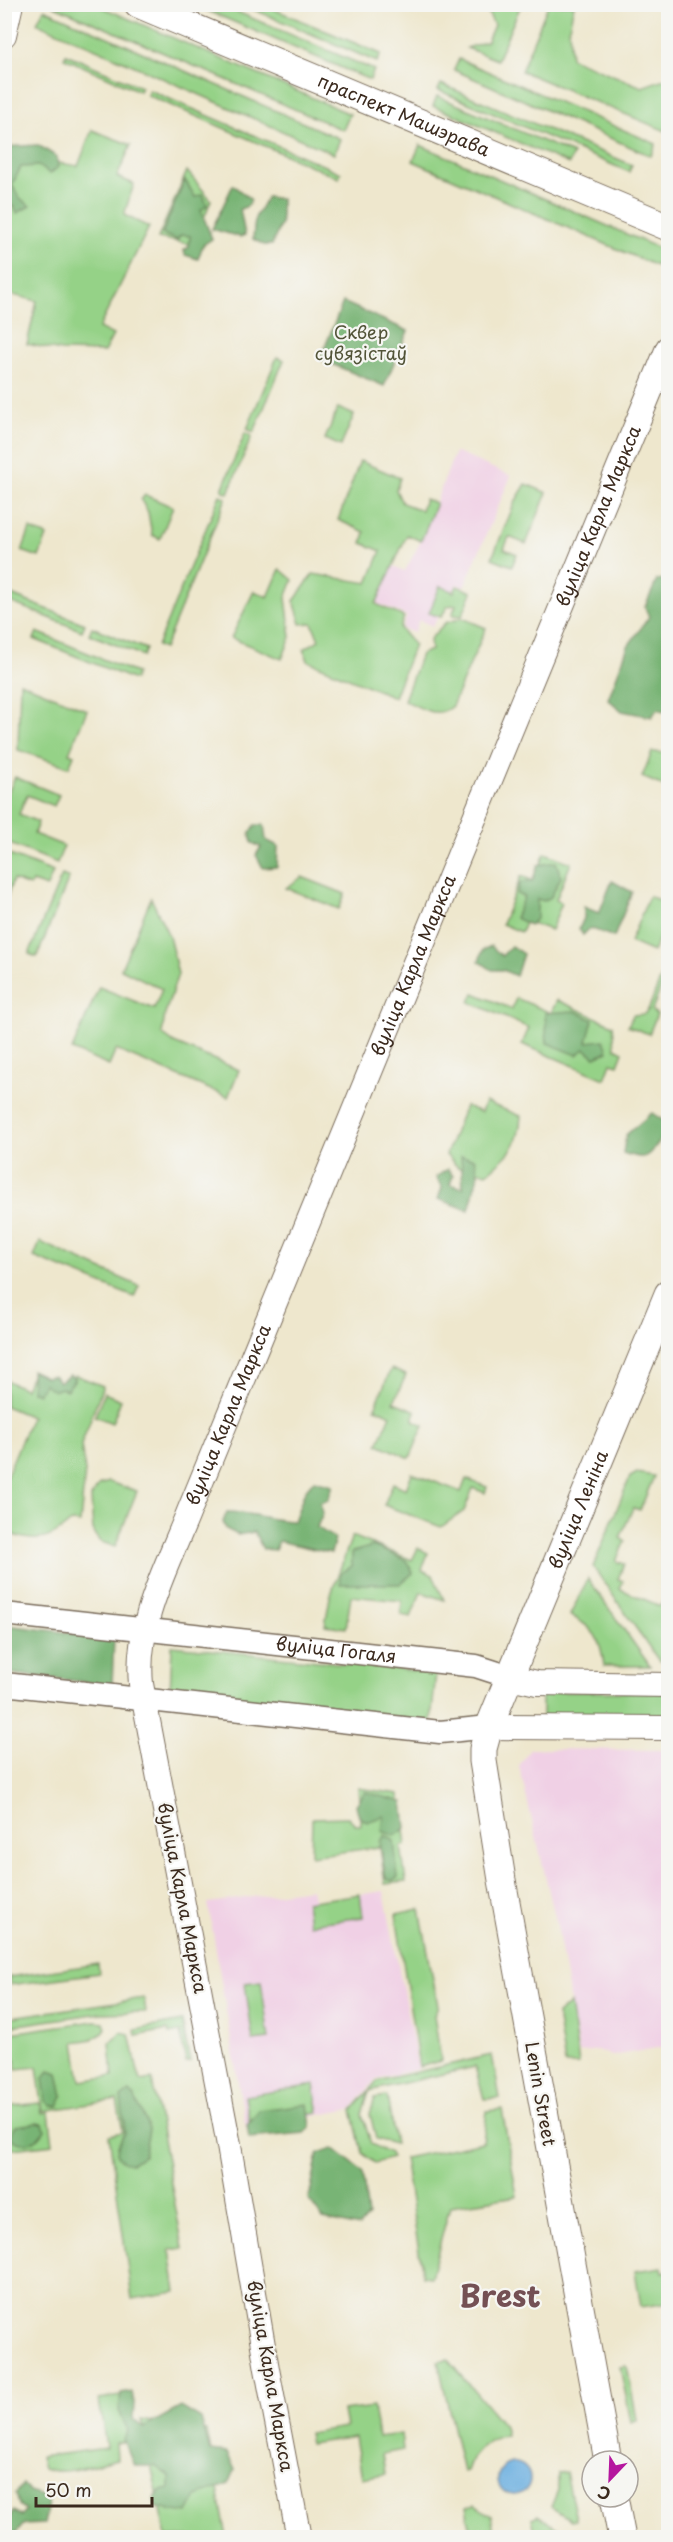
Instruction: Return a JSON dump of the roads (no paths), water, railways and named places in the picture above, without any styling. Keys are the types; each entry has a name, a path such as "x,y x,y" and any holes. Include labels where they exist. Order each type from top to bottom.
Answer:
{"main road":[{"path":"4,35 11,4"},
{"name":"праспект Машэрава","path":"138,4 669,227"},
{"name":"вуліца Карла Маркса","path":"299,2538 228,2140 144,1699 139,1664 143,1630 280,1288 669,348"},
{"name":"вуліца Леніна","path":"489,1726 669,1294"},
{"name":"вуліца Гогаля","path":"510,1677 537,1683 669,1685"},
{"path":"489,1726 669,1728"},
{"name":"Lenin Street","path":"489,1726 483,1749 483,1761 502,1880 606,2449"},
{"path":"617,2509 622,2538"}],"street":[{"name":"вуліца Гогаля","path":"4,1614 476,1666 510,1677"},
{"path":"4,1684 440,1732 489,1726"}],"water":[{"path":"514,2463 525,2468 530,2479 525,2490 514,2495 503,2490 498,2479 503,2468"}],"district":[{"name":"Brest","path":"500,2297"}],"park label":[{"name":"Сквер сувязістаў","path":"361,343"}]}
